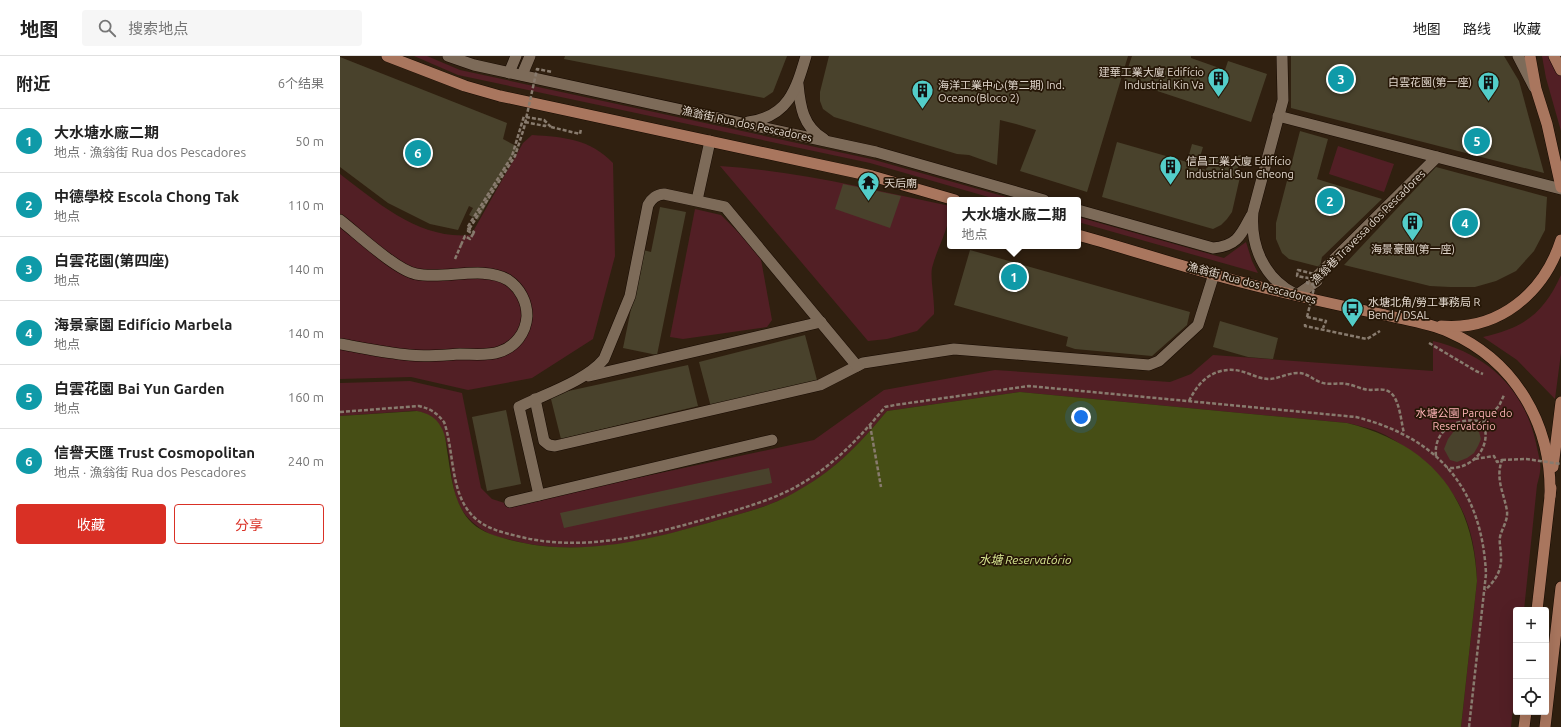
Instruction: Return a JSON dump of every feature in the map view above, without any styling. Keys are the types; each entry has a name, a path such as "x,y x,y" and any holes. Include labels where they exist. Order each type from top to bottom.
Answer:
{"main road":[{"path":"387,56 465,86 528,102 872,176 947,198"},
{"path":"1530,56 1536,89 1547,124 1561,188"},
{"path":"1554,56 1561,70"},
{"name":"漁翁街 Rua dos Pescadores","path":"1081,236 1297,296 1427,324"},
{"path":"1427,324 1451,327 1470,325 1488,320 1521,302 1547,273 1556,256 1561,240"},
{"path":"1427,324 1448,331 1482,350 1501,367 1518,387 1532,408 1542,432 1549,464 1550,496"},
{"path":"1537,607 1561,402"},
{"path":"1546,727 1561,587"},
{"path":"1524,727 1526,715"}],"street":[{"name":"漁翁街 Rua dos Pescadores","path":"448,56 474,65 522,76 876,152 1034,197"},
{"path":"509,73 516,56"},
{"path":"522,76 530,56"},
{"path":"733,121 752,122 771,115 786,104 798,83 806,56"},
{"path":"1081,211 1213,248 1223,247 1232,243 1240,236 1253,212 1283,100 1282,56"},
{"path":"1518,56 1536,89"},
{"path":"798,83 801,107 806,120 817,135 833,143"},
{"path":"1278,116 1437,158 1561,188"},
{"path":"697,200 710,141"},
{"name":"漁翁巷 Travessa dos Pescadores","path":"1297,296 1317,281 1315,280 1437,158"},
{"path":"539,495 518,407 580,378 597,367 604,358 630,296 648,205 654,197 664,194 725,207 857,366"},
{"path":"1253,212 1253,237 1261,262 1277,282 1297,296"},
{"path":"340,220 409,272 424,275 490,274 504,278 514,284 520,292 524,300 527,313 526,322 520,337 509,348 494,353 409,355 340,344"},
{"path":"535,399 544,441 549,445 555,446 820,385 863,363 954,348 1149,365 1154,364 1198,325 1214,274"},
{"path":"580,378 821,322"},
{"path":"610,345 611,360 620,366 626,367"},
{"path":"510,502 772,440"}],"path":[{"path":"473,234 468,231 515,156 525,122 537,69 552,72"},
{"path":"473,234 474,232 467,228 512,156 528,102"},
{"path":"526,117 544,120 551,127 580,134"},
{"path":"525,122 545,126"},
{"path":"461,244 465,236 470,239 473,234"},
{"path":"1298,270 1315,280 1307,283 1308,278 1297,276 1298,270"},
{"path":"1315,280 1307,317 1326,321 1324,329 1305,324 1305,326 1367,339 1380,330 1386,332"},
{"path":"1427,324 1429,343"},
{"path":"1422,341 1429,343 1476,371 1489,376"},
{"path":"1189,401 1196,388 1206,378 1221,371 1236,370 1266,379 1299,373 1330,385 1346,384 1366,390 1387,390 1395,398 1404,433"},
{"path":"340,412 420,406 438,414 444,422 462,501 475,518 492,530 532,540 570,544 613,540 687,524 750,506 790,490 826,468 858,440 885,407 1029,386 1356,417 1382,424 1404,433 1425,447 1447,468 1471,503 1480,526 1485,550 1486,574 1469,727"},
{"path":"1483,422 1503,401 1503,388"},
{"path":"1436,457 1437,442 1443,432 1451,425 1467,420 1483,422"},
{"path":"1447,468 1466,465 1475,459 1482,450 1486,440 1486,428 1483,422"},
{"path":"870,425 881,487"},
{"path":"1475,459 1494,456 1497,462 1502,460 1526,459 1561,464"},
{"path":"1484,591 1494,582 1500,571 1502,558 1500,538 1506,524 1507,512 1500,489 1499,476 1502,460"}],"green space":[{"path":"414,56 427,56 460,70 871,159 1006,197 989,197 870,163 458,75"},
{"path":"1542,56 1561,56 1561,131 1546,78"},
{"path":"532,135 566,138 586,144 604,155 613,163 615,256 593,339 532,378 468,390 411,377 340,379 340,174 385,207 417,226 434,232 452,235 471,235 523,143"},
{"path":"1338,146 1394,164 1384,192 1329,174"},
{"path":"720,166 749,168 807,177 947,205 947,226 932,268 934,314 917,331 887,339 868,341"},
{"path":"695,209 721,215 760,254 772,320 767,327 683,339 670,337"},
{"path":"1081,218 1224,258 1246,242 1252,261 1258,273 1081,223"},
{"path":"1561,275 1561,353 1555,399 1517,360 1483,337 1510,329 1531,317 1540,309"},
{"name":"水塘公園 Parque do Reservatório","path":"1433,341 1452,347 1486,364 1500,376 1512,390 1522,406 1530,423 1540,460 1540,472 1537,485 1524,607 1513,607 1513,708 1511,727 1461,727 1477,581 1473,543 1462,510 1454,495 1431,468 1396,441 1380,432 1364,427 1347,423 1020,392 887,411 866,436 832,468 819,478 791,495 763,507 639,541 614,545 562,547 537,545 496,536 484,531 476,525 465,514 460,506 455,494 445,437 439,425 430,416 417,411 412,411 340,416 340,383 410,381 462,393 481,488 492,499 511,505 814,440 884,390 995,370 1170,382 1191,374 1213,355 1433,371"}],"water":[{"name":"水塘 Reservatório","path":"1020,392 1347,423 1376,432 1402,444 1424,460 1442,478 1456,499 1467,523 1474,550 1477,581 1461,727 340,727 340,416 417,411 428,414 437,421 443,432 446,441 454,489 461,507 472,523 485,532 510,540 536,545 589,547 641,540 667,534 746,512 783,499 807,486 844,458 887,411"}],"building":[{"path":"565,56 787,56 773,92 764,98 564,59"},
{"name":"海洋工業中心(第二期) Ind. Oceano(Bloco 2)","path":"829,56 1128,56 1087,192 1020,171 1036,130 1016,124 1000,120 997,165 969,155 957,154 834,117 823,109 820,101 820,92"},
{"name":"建華工業大廈 Edifício Industrial Kin Va","path":"1132,56 1191,56 1191,58 1225,70 1228,61 1267,74 1251,122 1124,80"},
{"path":"1291,56 1504,56 1519,81 1544,173 1291,108"},
{"path":"340,57 507,123 503,139 518,147 478,220 469,215 473,208 469,206 458,230 430,224 388,203 340,167"},
{"path":"1300,131 1328,139 1317,179 1382,199 1322,257 1320,267 1289,259 1282,253 1276,239 1276,223"},
{"name":"信昌工業大廈 Edifício Industrial Sun Cheong","path":"1117,142 1187,162 1192,144 1203,147 1197,167 1206,170 1209,157 1226,159 1241,155 1236,176 1240,177 1232,212 1221,225 1213,229 1102,197"},
{"path":"1436,167 1547,197 1545,230 1534,251 1516,271 1496,281 1475,287 1450,287 1430,286 1344,265"},
{"name":"天后廟","path":"843,184 901,196 890,228 835,209"},
{"path":"660,207 686,212 657,355 623,348 643,250 651,252"},
{"path":"970,250 1190,312 1187,325 1152,356 1075,349 1066,346 1068,337 954,305"},
{"path":"1220,321 1278,338 1273,359 1248,357 1213,347"},
{"path":"805,335 817,380 711,407 699,362"},
{"path":"688,365 698,406 561,439 550,395"},
{"path":"506,410 521,484 487,491 472,417"},
{"path":"1470,426 1479,432 1481,439 1474,453 1457,462 1450,460 1444,449 1448,439 1454,431"},
{"path":"769,468 772,483 564,528 560,513"}],"place":[{"name":"白雲花園(第四座)","path":"1341,79"},
{"name":"建華工業大廈 Edifício Industrial Kin Va","path":"1219,98"},
{"name":"白雲花園(第一座)","path":"1488,102"},
{"name":"海洋工業中心(第二期) Ind. Oceano(Bloco 2)","path":"922,110"},
{"name":"白雲花園 Bai Yun Garden","path":"1477,141"},
{"name":"信譽天匯 Trust Cosmopolitan","path":"418,153"},
{"name":"信昌工業大廈 Edifício Industrial Sun Cheong","path":"1171,186"},
{"name":"中德學校 Escola Chong Tak","path":"1330,201"},
{"name":"天后廟","path":"868,202"},
{"name":"海景豪園 Edifício Marbela","path":"1465,223"},
{"name":"海景豪園(第一座)","path":"1413,242"},
{"name":"大水塘水廠二期","path":"1014,277"},
{"name":"水塘北角/勞工事務局 R Bend / DSAL","path":"1353,328"}]}
